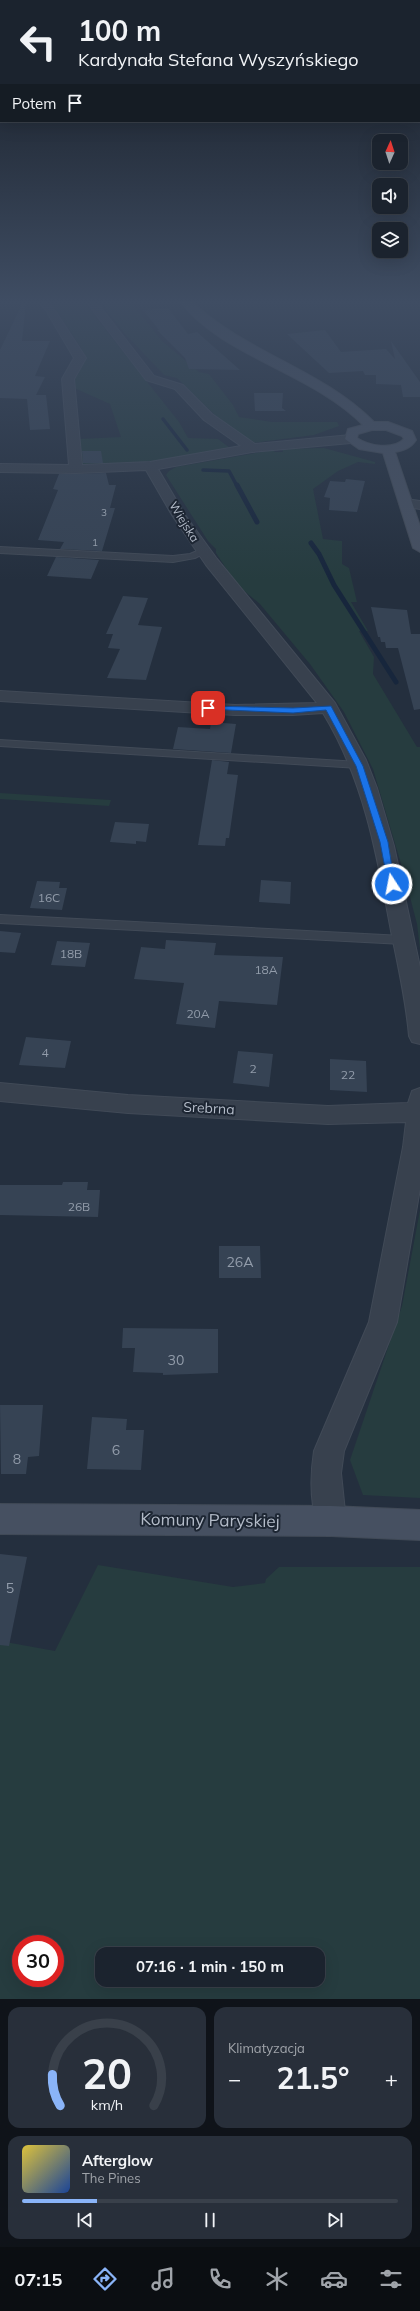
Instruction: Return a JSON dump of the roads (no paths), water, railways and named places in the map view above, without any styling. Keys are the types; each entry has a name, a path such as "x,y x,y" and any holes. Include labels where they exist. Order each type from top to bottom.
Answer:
{"street":[{"path":"69,393 76,469"},
{"path":"185,393 208,417 252,448"},
{"path":"332,393 339,397 371,426"},
{"path":"351,439 350,435 357,429 371,426 392,427 414,434"},
{"path":"0,468 76,469 150,466 252,448 351,439 365,447 388,449 401,447 408,442 410,437 414,434"},
{"path":"388,449 420,548"},
{"name":"Wiejska","path":"150,466 192,537 204,551"},
{"path":"406,503 420,505"},
{"path":"204,551 235,593 304,673 332,712 359,766 384,842 413,984 420,1036"},
{"path":"0,696 195,707 267,715 332,712"},
{"name":"Srebrna","path":"0,1092 128,1104 328,1115 420,1104"},
{"path":"331,1522 326,1473 330,1451 383,1322 416,1146 420,1104"},
{"name":"Komuny Paryskiej","path":"0,1518 331,1522 420,1525"}],"lane":[{"name":"Wiejska","path":"0,550 173,559 192,556 204,551"},
{"path":"0,743 359,766"},
{"path":"0,919 404,940"}],"waterway":[{"path":"163,419 187,450"},
{"path":"203,470 229,471 237,486"},
{"path":"237,485 257,522"},
{"path":"311,543 319,554 334,585 396,682"}]}
